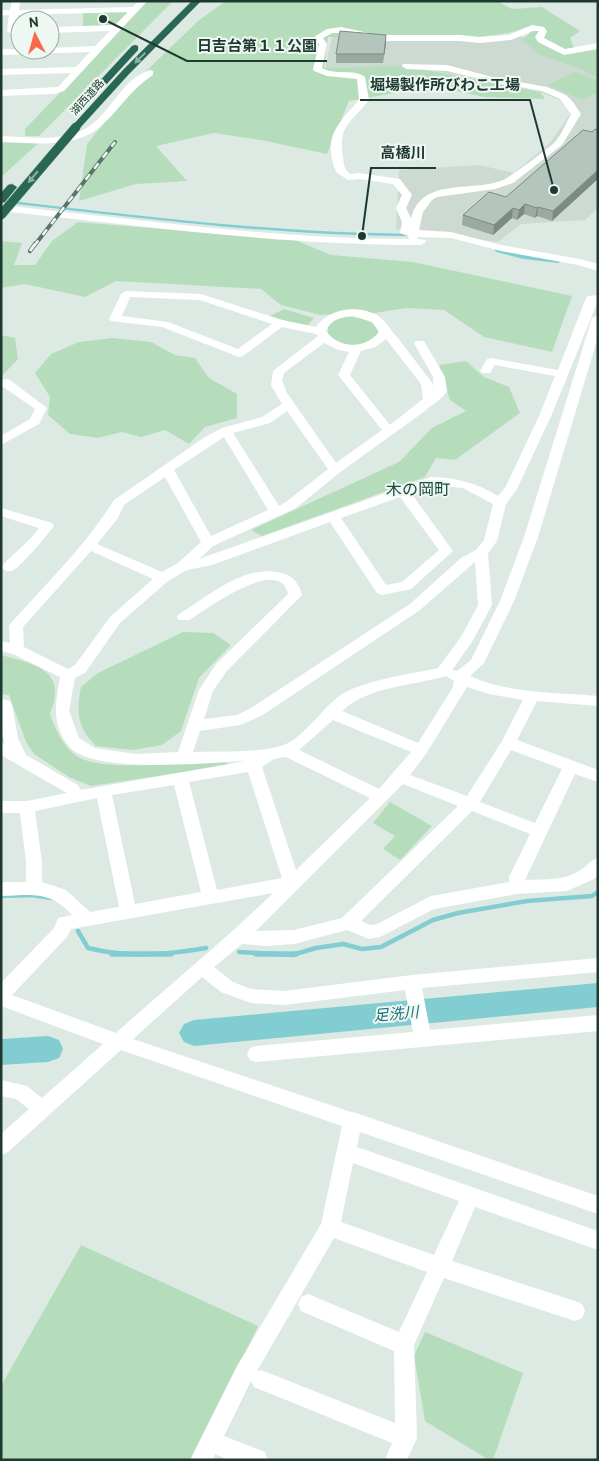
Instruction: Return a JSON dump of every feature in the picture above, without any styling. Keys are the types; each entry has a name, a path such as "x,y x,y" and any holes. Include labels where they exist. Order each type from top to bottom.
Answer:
{"highway":[{"name":"湖西道路","path":"1,198 197,1"},
{"name":"湖西道路","path":"1,215 113,70 140,42"}],"street":[{"path":"1,93 54,91 61,89 143,1"},
{"path":"60,12 135,10"},
{"path":"79,29 80,11"},
{"path":"60,30 116,28"},
{"path":"598,46 564,52 541,40 539,37 543,31 541,29 532,28 511,37 480,40 460,38 378,38 340,30 318,37 323,44 317,69 327,75 355,75 361,77 364,100 339,128 336,144 341,172 348,177 359,176 396,181 407,194 401,208 407,222 405,232 413,236 518,262 598,273"},
{"path":"1,52 97,50"},
{"path":"406,66 451,69 504,83 539,86 563,96 572,105 576,114 559,143 509,181 495,186 434,194 426,198 420,205 413,236"},
{"path":"1,72 78,70"},
{"path":"1,139 40,140 70,138 88,133 97,126 134,84 150,73"},
{"path":"1,208 236,233 362,242 413,236 450,235 500,248 580,262 598,268"},
{"path":"280,323 239,354 164,324 115,319 126,294 201,297 280,323 321,334 337,346 357,348 371,346 381,340 385,332"},
{"path":"194,726 240,720 256,712 415,606 466,561 481,553 490,541 500,503 510,489 538,430 592,298 598,298"},
{"path":"335,470 276,386 275,378 279,371 321,334 322,324 329,318 353,313 365,314 376,319 383,325 385,332 393,339 427,384 429,400"},
{"path":"1,1146 202,967 239,937 292,882 381,798 421,750 460,687 464,672 476,663 507,601 531,537 598,318"},
{"path":"68,675 80,669 115,620 163,578 183,566 208,543 291,505 335,470 421,408 429,400 438,396 441,390 439,377 420,343"},
{"path":"357,348 344,374 389,431"},
{"path":"486,370 491,361 502,358 562,374"},
{"path":"1,441 35,422 41,408 6,383"},
{"path":"18,650 16,626 89,545 113,515 119,503 209,440 226,431 266,420 289,405"},
{"path":"226,431 276,512"},
{"path":"168,469 208,543"},
{"path":"183,566 207,562 431,481 457,481 478,489 500,503"},
{"path":"333,516 382,590 406,586 446,551 403,491"},
{"path":"1,512 48,526 33,544 28,546 9,567"},
{"path":"89,545 163,578"},
{"path":"442,672 467,639 485,605 481,553"},
{"path":"184,617 246,580 262,576 277,576 286,578 294,589 295,595 221,668 206,690 184,756"},
{"path":"1,646 18,650 68,675"},
{"path":"476,663 479,676 490,690"},
{"path":"68,675 62,711 73,742 91,753 135,760 184,756 270,754 287,751 300,742 346,699 362,691 442,672 490,690 532,696 598,701"},
{"path":"239,937 279,940 328,930 348,923 470,804 508,743 532,696"},
{"path":"1,704 5,705 10,738 21,760"},
{"path":"332,713 421,750"},
{"path":"508,743 598,776"},
{"path":"1,748 73,789 78,797"},
{"path":"287,751 381,798"},
{"path":"1,807 27,808 103,791 254,764 270,754"},
{"path":"254,764 292,882"},
{"path":"517,887 517,876 571,766"},
{"path":"180,777 210,896"},
{"path":"400,777 539,831"},
{"path":"103,791 128,911"},
{"path":"27,808 34,862 34,888"},
{"path":"348,923 369,932 380,930 431,903 517,887 567,884 588,874 598,864"},
{"path":"292,882 64,923 61,932 1,997 119,1042 353,1120 598,1205"},
{"path":"1,890 34,888 52,890 67,898 87,919"},
{"path":"202,967 227,987 251,996 284,998 413,987 598,965"},
{"path":"413,987 422,1036"},
{"path":"256,1054 422,1036 598,1023"},
{"path":"1,1088 21,1092 42,1109"},
{"path":"201,1460 244,1372 330,1227 353,1120"},
{"path":"347,1152 598,1241"},
{"path":"396,1460 406,1438 404,1345 470,1197"},
{"path":"338,1230 438,1266 575,1311"},
{"path":"308,1304 404,1345"},
{"path":"261,1380 406,1438"},
{"path":"221,1446 257,1460"}],"shaded area":[{"path":"521,36 598,71 598,208 585,220 521,224 498,242 396,229 399,170 479,165 514,173 549,144 572,112 562,101 538,91 413,67 325,68 332,37 478,40"}],"green space":[{"path":"148,1 173,1 39,136 25,136 25,129"},
{"path":"226,1 496,1 512,9 542,7 580,31 570,38 574,48 598,49 598,75 594,76 581,69 540,55 522,40 533,30 531,26 509,33 478,37 328,37 324,68 396,66 422,69 540,92 545,99 484,97 446,89 400,92 349,101 327,154 261,140 214,133 156,146 187,181 136,184 79,201 87,144 146,71 198,21"},
{"path":"124,11 128,14 116,25 83,28 83,12"},
{"path":"575,72 598,81 598,92 582,100 547,85"},
{"path":"41,141 1,177 1,142"},
{"path":"78,222 295,240 331,255 413,262 572,296 552,352 484,337 444,310 406,308 375,313 320,315 281,305 261,289 116,281 85,297 25,284 1,288 1,241 22,243 14,265 35,265 52,241"},
{"path":"284,309 314,318 306,327 270,316"},
{"path":"346,317 359,318 371,322 378,327 378,335 366,342 353,345 334,339 328,334 328,326 335,320"},
{"path":"1,335 15,338 18,359 1,377"},
{"path":"112,338 151,342 175,355 195,358 209,378 237,394 237,418 205,427 189,444 165,430 141,437 122,432 98,438 70,434 48,415 50,397 35,373 51,354 79,342"},
{"path":"466,361 484,377 509,387 520,413 455,460 436,458 425,477 262,536 251,530 399,462 432,428 466,411 450,400 439,365"},
{"path":"183,632 213,633 231,645 199,678 181,731 162,745 133,750 96,746 85,732 80,719 81,687 98,673"},
{"path":"1,655 37,666 51,677 55,695 50,714 65,745 80,758 93,762 129,765 222,760 230,765 91,786 69,777 34,754 26,742 9,695 1,694"},
{"path":"390,802 432,826 400,860 383,849 395,836 373,823"},
{"path":"81,1245 258,1326 194,1460 1,1460 1,1386"},
{"path":"425,1332 523,1373 493,1460 489,1460 425,1421 414,1356"}],"building":[{"path":"340,31 386,35 384,54 336,54"},
{"path":"595,129 598,130 598,170 553,211 525,204 519,210 513,208 494,225 463,215 489,192 506,197 583,130 592,132"}],"waterway":[{"path":"1,201 155,219 257,228 308,232 411,235"},
{"path":"497,250 524,257 558,261"},
{"path":"295,954 316,948 343,944 362,949 381,947 433,920 458,913 527,901 592,896 598,892"},
{"path":"1,896 32,895 52,898"},
{"path":"78,931 88,948 132,954"},
{"path":"162,954 206,948"},
{"path":"239,952 274,954"},
{"path":"112,954 132,954"},
{"path":"132,954 162,954"},
{"path":"162,954 171,954"},
{"path":"256,954 274,954"},
{"path":"274,954 295,954"},
{"path":"274,954 295,954"},
{"name":"足洗川","path":"194,1033 598,995"},
{"name":"足洗川","path":"1,1052 48,1049"}],"railway":[{"path":"34,246 115,142"},
{"path":"30,251 35,244"}],"place":[{"name":"日吉台第１１公園","path":"103,19"},
{"name":"堀場製作所びわこ工場","path":"554,190"},
{"name":"高橋川","path":"362,236"}],"district":[{"name":"木の岡町","path":"418,489"}]}
